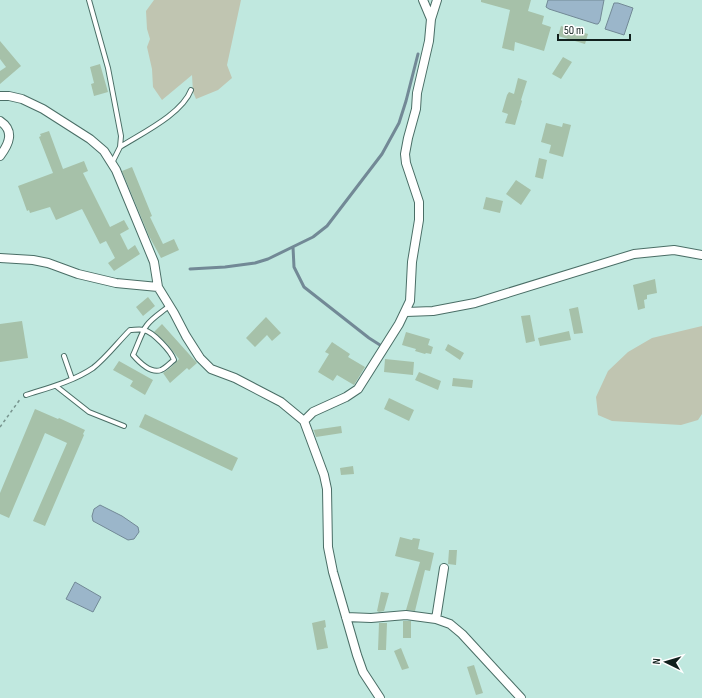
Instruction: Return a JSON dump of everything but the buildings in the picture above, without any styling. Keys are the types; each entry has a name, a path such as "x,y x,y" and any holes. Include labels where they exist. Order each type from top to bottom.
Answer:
{"street":[{"path":"422,0 430,19"},
{"path":"304,421 313,412 346,397 358,389 406,312 410,301 412,262 419,220 419,202 406,164 405,154 416,109 417,93 429,41 430,19 437,0"},
{"path":"0,96 9,96 22,99 43,109 90,139 104,151 116,170 154,262 158,287 200,358 211,369 235,378 281,402 304,421 324,475 327,489 328,547 333,572 363,672 380,698"},
{"path":"0,121 8,130 10,138 6,148 0,156"},
{"path":"406,312 433,311 475,303 634,254 674,250 702,254"},
{"path":"0,258 34,260 48,263 78,274 116,283 158,287"},
{"path":"436,619 444,568"},
{"path":"346,617 371,618 406,614 436,619 450,624 462,634 521,698"}],"lane":[{"path":"89,0 108,68 121,136 120,147 112,163"},
{"path":"120,147 172,114 182,104 191,90"},
{"path":"26,395 56,386 80,376 93,367 130,330 144,330 157,339 172,355 174,360 159,371 142,365 133,355 144,330 146,325 170,306"},
{"path":"64,356 72,379"},
{"path":"56,386 89,412 124,426"}],"path":[{"path":"0,427 20,399 26,395"}],"green space":[{"path":"154,0 241,0 227,65 232,78 218,90 196,99 193,92 192,75 162,100 153,87 152,69 147,47 150,39 147,29 146,11"},
{"path":"702,326 702,414 698,420 681,425 612,421 598,415 596,397 608,371 628,352 652,338"}],"water":[{"path":"548,0 604,0 600,21 596,24 549,9 546,7"},
{"path":"614,3 633,8 624,35 605,29"},
{"path":"100,505 122,516 138,527 139,532 134,539 128,540 93,521 92,516 94,509"},
{"path":"75,582 101,597 93,612 66,599"}],"waterway":[{"path":"190,269 225,267 255,263 268,259 313,237 327,226 382,154 399,123 418,54"},
{"path":"293,247 294,267 304,287 380,345"}]}
